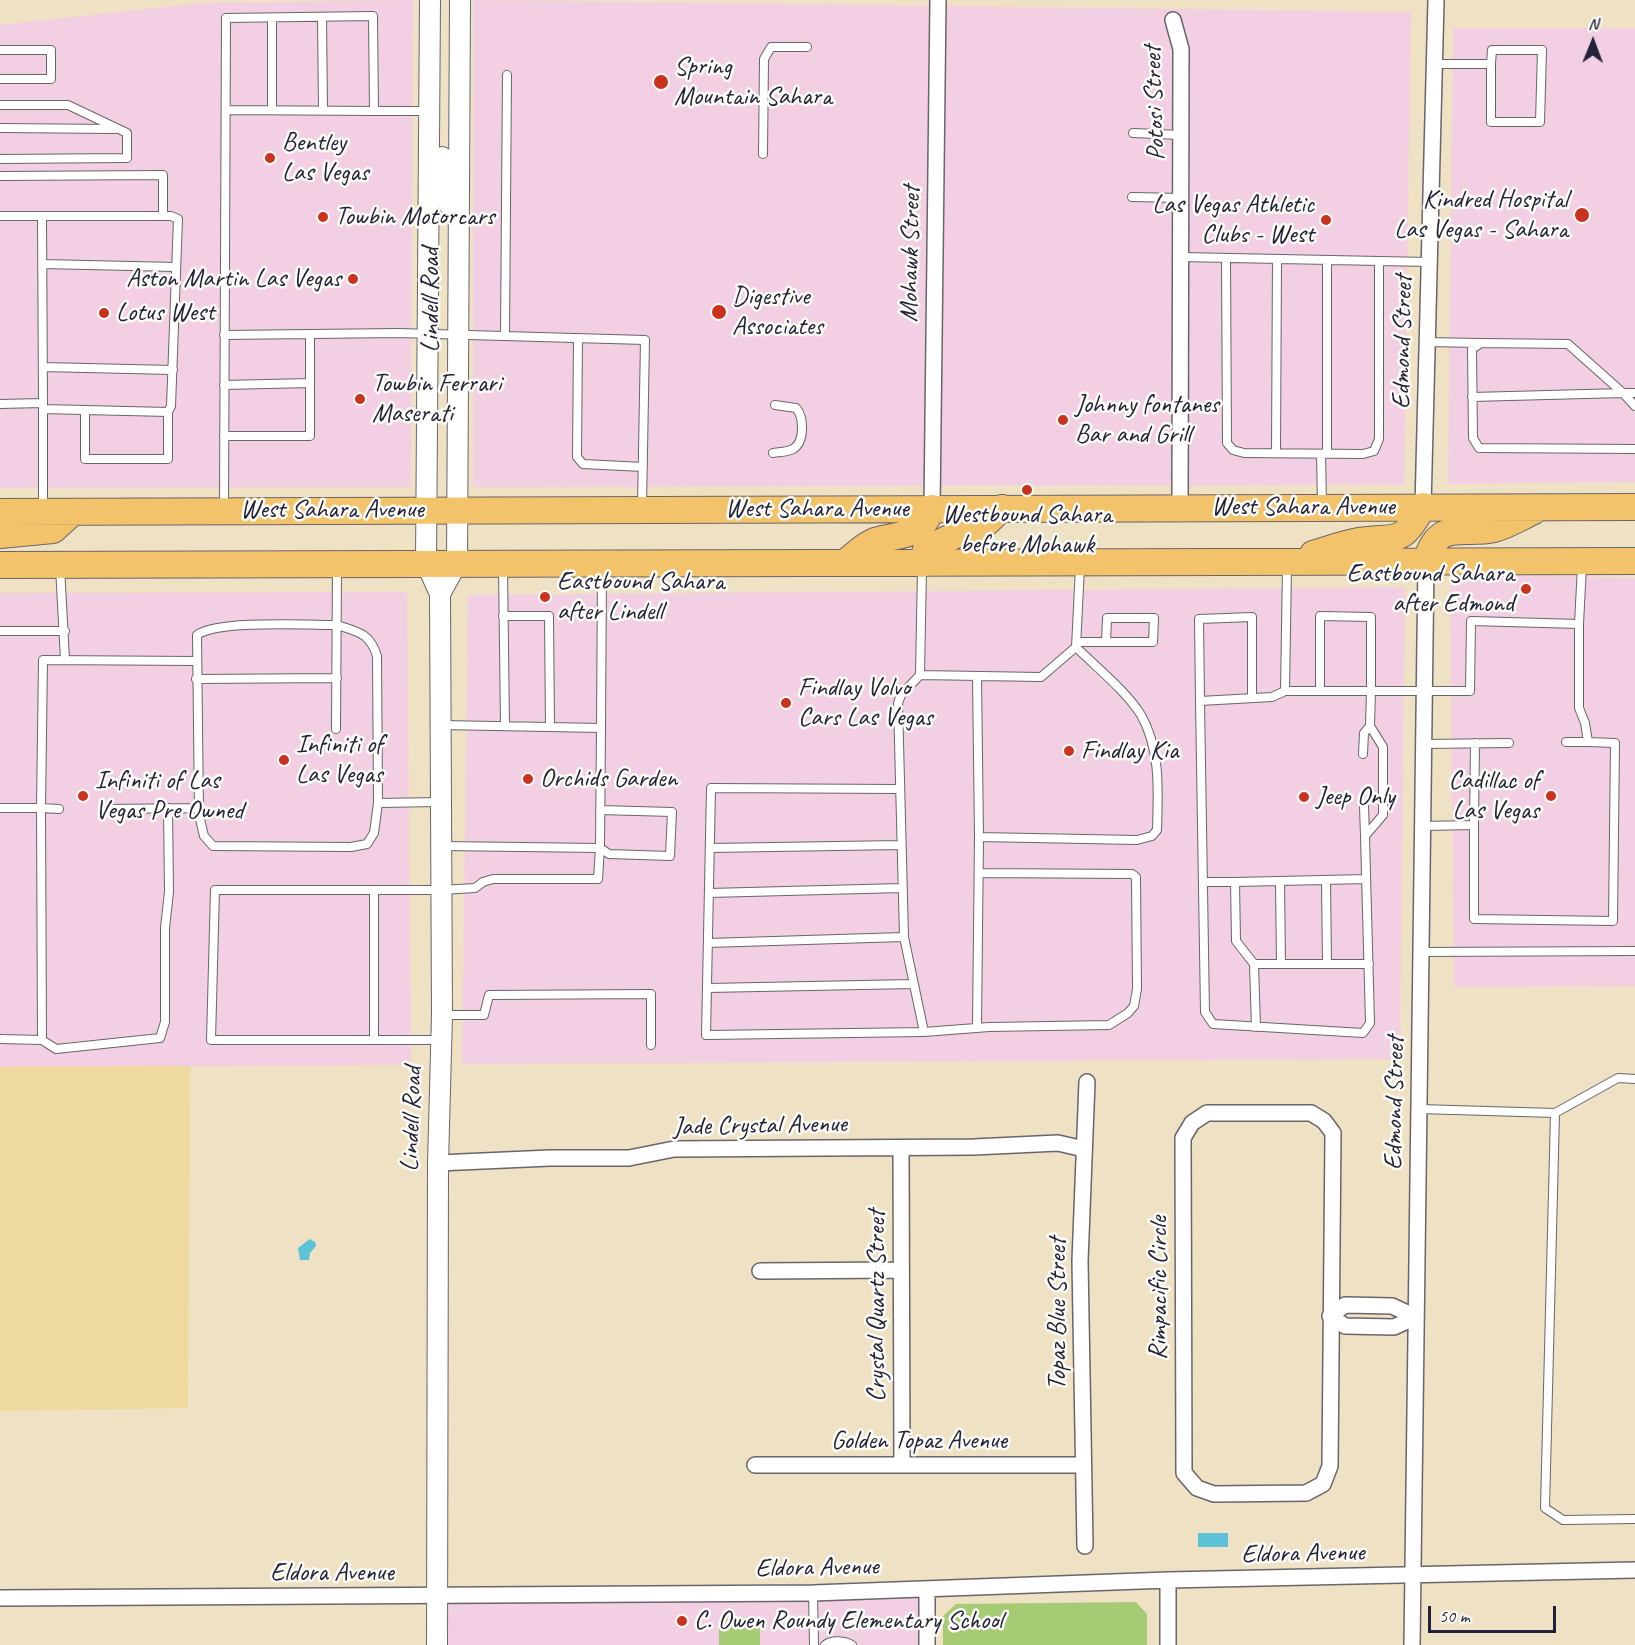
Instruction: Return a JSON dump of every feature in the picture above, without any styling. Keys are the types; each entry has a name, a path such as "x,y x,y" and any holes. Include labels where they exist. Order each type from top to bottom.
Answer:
{"main road":[{"path":"1287,562 1355,542 1396,539 1413,525 1423,506"},
{"name":"West Sahara Avenue","path":"0,512 1635,507"},
{"path":"844,563 876,541 913,532 927,522 932,508"},
{"path":"922,564 926,549 962,532 981,528 1002,508"},
{"path":"1426,562 1434,542 1447,532 1495,529 1542,508"},
{"path":"0,535 52,530 73,512"},
{"name":"West Sahara Avenue","path":"0,565 1635,561"}],"street":[{"name":"Lindell Road","path":"430,0 426,563 440,594 441,725 442,1040 438,1163 437,1645"},
{"name":"Lindell Road","path":"440,594 457,563 459,335 457,216 460,0"},
{"name":"Mohawk Street","path":"932,508 938,0"},
{"name":"Edmond Street","path":"1423,506 1436,0"},
{"name":"Potosi Street","path":"1173,20 1181,49 1180,507"},
{"path":"429,111 440,116 444,197 457,216"},
{"name":"Edmond Street","path":"1412,1645 1426,562"},
{"name":"Topaz Blue Street","path":"1085,1546 1080,1261 1084,1149 1088,1123 1087,1082"},
{"name":"Rimpacific Circle","path":"1207,1113 1311,1113 1324,1121 1334,1133 1330,1316 1330,1466 1323,1484 1306,1493 1214,1494 1197,1488 1184,1473 1183,1138 1192,1123 1207,1113"},
{"name":"Jade Crystal Avenue","path":"438,1163 550,1158 629,1158 674,1149 901,1148 1058,1143 1084,1149"},
{"name":"Crystal Quartz Street","path":"901,1148 902,1465"},
{"path":"760,1271 900,1270"},
{"path":"1345,1305 1392,1306 1416,1317 1394,1327 1345,1326 1330,1316 1345,1305"},
{"name":"Golden Topaz Avenue","path":"755,1465 1083,1465"},
{"name":"Eldora Avenue","path":"0,1598 813,1593 1168,1580 1635,1570"},
{"path":"1168,1580 1168,1645"},
{"path":"927,1590 927,1645"}],"lane":[{"path":"224,511 226,18 373,16 374,111"},
{"path":"322,17 323,111"},
{"path":"272,110 273,18"},
{"path":"763,154 764,59 771,47 807,47"},
{"path":"0,50 51,51 51,79 0,79"},
{"path":"1492,50 1542,50 1540,122 1491,122 1491,64 1492,50"},
{"path":"1434,64 1491,64"},
{"path":"505,336 507,75"},
{"path":"0,105 68,105 127,133 127,158 0,159"},
{"path":"226,110 429,111"},
{"path":"0,128 120,129"},
{"path":"1133,133 1181,135"},
{"path":"0,176 163,175 163,216"},
{"path":"1132,197 1181,198"},
{"path":"0,216 163,216 178,219 171,406 168,412 168,459 85,459 85,410"},
{"path":"42,216 43,512"},
{"path":"1181,257 1429,262"},
{"path":"1226,258 1227,443 1233,450 1244,453 1363,454 1374,451 1379,439 1379,261"},
{"path":"1276,453 1277,259"},
{"path":"1322,507 1327,260"},
{"path":"42,264 176,267"},
{"path":"224,436 310,436 310,334"},
{"path":"224,335 427,334 645,340 642,510"},
{"path":"578,338 577,457 583,464 643,467"},
{"path":"1427,342 1568,344 1590,360 1635,406"},
{"path":"1481,343 1472,349 1473,438 1479,448 1635,449"},
{"path":"43,368 172,370"},
{"path":"224,385 310,384"},
{"path":"1472,397 1635,393"},
{"path":"0,404 85,410 168,412"},
{"path":"773,453 792,450 800,442 802,425 801,413 796,408 775,405"},
{"path":"1582,561 1579,708 1586,723 1588,742"},
{"path":"442,1040 212,1040 214,890 441,890 476,888 483,882 493,879 598,879 602,562"},
{"path":"1285,691 1287,562"},
{"path":"503,563 505,726"},
{"path":"979,837 1137,840 1152,836 1157,830 1158,778 1150,736 1140,714 1076,645 1080,563"},
{"path":"336,729 337,564"},
{"path":"922,564 920,675 901,695 898,703 904,937 924,1032"},
{"path":"60,566 65,660"},
{"path":"503,616 549,616 550,727"},
{"path":"1320,691 1320,616 1371,616 1370,726 1383,747 1383,815 1365,836"},
{"path":"1252,698 1252,617 1199,619 1206,1012 1213,1024 1363,1033 1370,1023 1364,806"},
{"path":"920,675 1041,677 1076,645 1106,642 1153,642 1154,618 1107,618 1106,642"},
{"path":"1200,701 1272,697 1285,691 1470,691 1471,621 1579,624"},
{"path":"337,625 364,634 373,642 377,656 378,803 374,833 367,844 351,847 213,846 204,836 198,808 196,661 197,635 206,628 337,625"},
{"path":"0,631 65,631"},
{"path":"42,1040 43,660 196,661"},
{"path":"977,676 979,837 977,1028"},
{"path":"196,679 337,678"},
{"path":"441,725 601,728"},
{"path":"1363,754 1364,733 1370,726"},
{"path":"1475,743 1474,919 1613,921 1615,743 1566,742"},
{"path":"1424,744 1509,743"},
{"path":"899,789 711,788 706,1035 924,1032 977,1028 1109,1025 1128,1013 1134,1006 1137,989 1136,877 1132,874 979,873"},
{"path":"378,803 441,802"},
{"path":"0,808 59,808"},
{"path":"0,1039 42,1040 56,1049 159,1038 165,1022 165,928 169,892 168,808"},
{"path":"106,809 198,808"},
{"path":"441,846 600,848 609,854 670,856 672,812 600,810"},
{"path":"1424,826 1474,825"},
{"path":"710,848 900,845"},
{"path":"1204,882 1366,879"},
{"path":"1326,880 1327,964"},
{"path":"1280,881 1281,964"},
{"path":"1235,882 1236,941 1254,964 1257,1027"},
{"path":"709,893 902,888"},
{"path":"374,890 374,1040"},
{"path":"708,943 904,937"},
{"path":"1421,952 1635,951"},
{"path":"1254,964 1369,964"},
{"path":"708,988 913,984"},
{"path":"442,1015 484,1015 489,995 651,994 651,1045"},
{"path":"1419,1109 1555,1113 1618,1078 1635,1078"},
{"path":"1555,1113 1545,1508 1563,1520 1635,1520"},
{"path":"813,1593 814,1645"},
{"path":"825,1645 828,1642 846,1642 852,1645"}],"shaded area":[{"path":"413,0 411,487 0,488 0,25 201,3"},
{"path":"473,0 1411,12 1404,485 473,487"},
{"path":"1453,28 1635,28 1635,482 1448,484"},
{"path":"1450,575 1635,578 1635,986 1454,987"},
{"path":"1405,587 1400,1059 462,1064 468,595"},
{"path":"407,592 411,1065 0,1067 0,593"},
{"name":"C. Owen Roundy Elementary School","path":"927,1590 927,1645 437,1645 438,1596"}],"green space":[{"path":"1136,1602 1147,1614 1147,1645 943,1645 943,1616 956,1604"},
{"path":"760,1617 760,1645 719,1645 719,1618"}],"sand":[{"path":"190,1066 188,1408 0,1411 0,1067"}],"water":[{"path":"310,1239 315,1242 316,1246 310,1253 309,1260 300,1260 298,1248"},
{"path":"1198,1533 1228,1533 1228,1547 1198,1547"}],"place":[{"name":"Spring Mountain Sahara","path":"661,82"},
{"name":"Bentley Las Vegas","path":"270,158"},
{"name":"Kindred Hospital Las Vegas - Sahara","path":"1582,215"},
{"name":"Towbin Motorcars","path":"323,217"},
{"name":"Las Vegas Athletic Clubs - West","path":"1326,220"},
{"name":"Aston Martin Las Vegas","path":"353,279"},
{"name":"Digestive Associates","path":"719,312"},
{"name":"Lotus West","path":"104,313"},
{"name":"Towbin Ferrari Maserati","path":"360,399"},
{"name":"Johnny fontanes Bar and Grill","path":"1063,420"},
{"name":"Westbound Sahara before Mohawk","path":"1027,490"},
{"name":"Eastbound Sahara after Edmond","path":"1526,589"},
{"name":"Eastbound Sahara after Lindell","path":"545,597"},
{"name":"Findlay Volvo Cars Las Vegas","path":"786,703"},
{"name":"Findlay Kia","path":"1069,751"},
{"name":"Infiniti of Las Vegas","path":"284,760"},
{"name":"Orchids Garden","path":"528,779"},
{"name":"Infiniti of Las Vegas Pre Owned","path":"83,796"},
{"name":"Cadillac of Las Vegas","path":"1551,796"},
{"name":"Jeep Only","path":"1304,797"},
{"name":"C. Owen Roundy Elementary School","path":"682,1621"}]}
